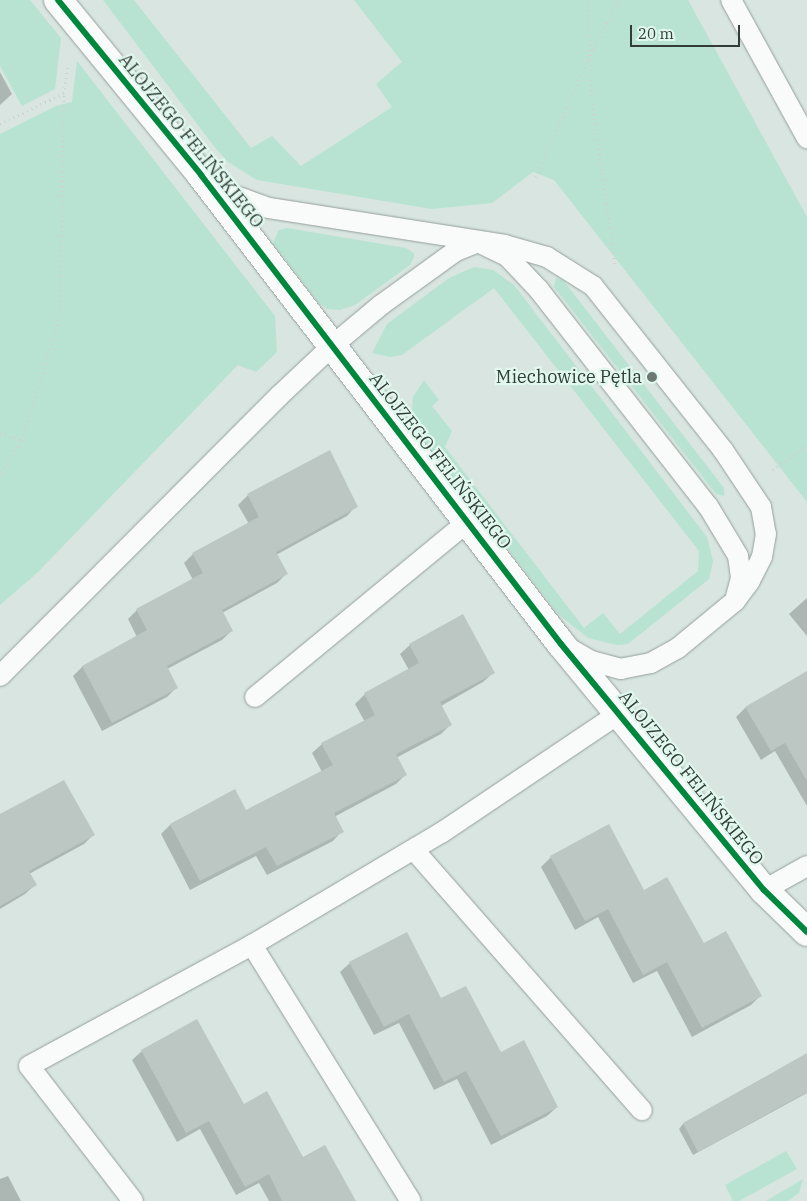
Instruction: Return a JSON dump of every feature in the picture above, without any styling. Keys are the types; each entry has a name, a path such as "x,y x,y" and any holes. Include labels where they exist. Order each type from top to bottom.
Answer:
{"street":[{"name":"ALOJZEGO FELIŃSKIEGO","path":"58,0 201,175 561,644 764,890 807,932"}],"lane":[{"path":"731,0 807,138"},
{"path":"201,175 230,194 269,208 530,250 574,271 593,286 746,480 761,507 766,534 762,557 750,581 735,601 678,648 651,662 621,669 591,661 561,644"},
{"path":"0,676 279,396 332,346 380,305 456,251 478,242 507,256 539,290 708,506 738,556 741,578 735,601"},
{"path":"255,697 467,522"},
{"path":"133,1201 29,1066 252,945 414,850 618,714"},
{"path":"414,850 642,1110"},
{"path":"764,890 807,866"},
{"path":"252,945 411,1201"}],"path":[{"path":"588,0 588,59 615,268"},
{"path":"536,177 588,59 619,0"},
{"path":"0,477 22,440 60,316 64,92 68,59"},
{"path":"0,124 64,92"},
{"path":"0,434 22,440"},
{"path":"772,470 807,444"}],"green space":[{"path":"0,0 30,0 61,38 55,89 22,106 0,66"},
{"path":"103,0 134,0 251,148 272,136 301,166 392,107 376,84 402,62 354,0 688,0 807,217 807,502 554,180 533,172 492,203 432,209 257,180 228,162 213,145"},
{"path":"77,61 275,316 277,352 256,372 238,365 37,573 0,605 0,134 56,106 72,102"},
{"path":"287,228 406,248 414,253 414,257 410,265 355,305 340,310 327,309 319,303 273,243 279,230"},
{"path":"474,267 493,270 514,285 707,537 713,561 709,579 628,644 617,645 588,638 558,614 411,422 413,397 424,380 439,400 432,406 452,431 445,447 584,628 603,613 620,634 698,571 699,551 494,288 402,355 390,357 372,353 387,324 449,278"},
{"path":"556,278 563,280 724,488 724,496 716,494 554,287"},
{"path":"786,1151 797,1169 739,1201 733,1201 725,1185"},
{"path":"803,1179 799,1193 788,1201 766,1201"}],"building":[{"path":"330,450 358,507 276,552 288,574 222,610 233,631 167,666 178,688 112,723 82,666 147,630 136,609 203,573 192,553 259,517 247,494"},
{"path":"463,614 495,673 440,702 452,725 396,754 407,775 334,813 344,832 277,866 266,847 200,881 170,824 235,789 246,810 333,765 321,743 375,715 364,693 419,663 409,644"},
{"path":"807,671 807,781 785,743 771,751 745,707"},
{"path":"64,780 95,835 29,871 37,885 0,906 0,814"},
{"path":"609,824 644,890 667,877 704,943 726,931 762,996 702,1028 667,962 643,975 608,909 585,921 550,856"},
{"path":"407,932 441,998 466,986 501,1052 524,1040 558,1107 501,1136 466,1071 444,1082 409,1014 384,1027 349,962"},
{"path":"197,1019 244,1104 267,1091 303,1157 325,1145 356,1201 282,1201 269,1174 245,1187 209,1121 186,1133 141,1050"},
{"path":"807,1053 807,1092 698,1152 683,1123"}],"cycle path":[{"path":"58,0 201,175 561,644 764,890 807,932"}],"place":[{"name":"Miechowice Pętla","path":"652,377"}]}
